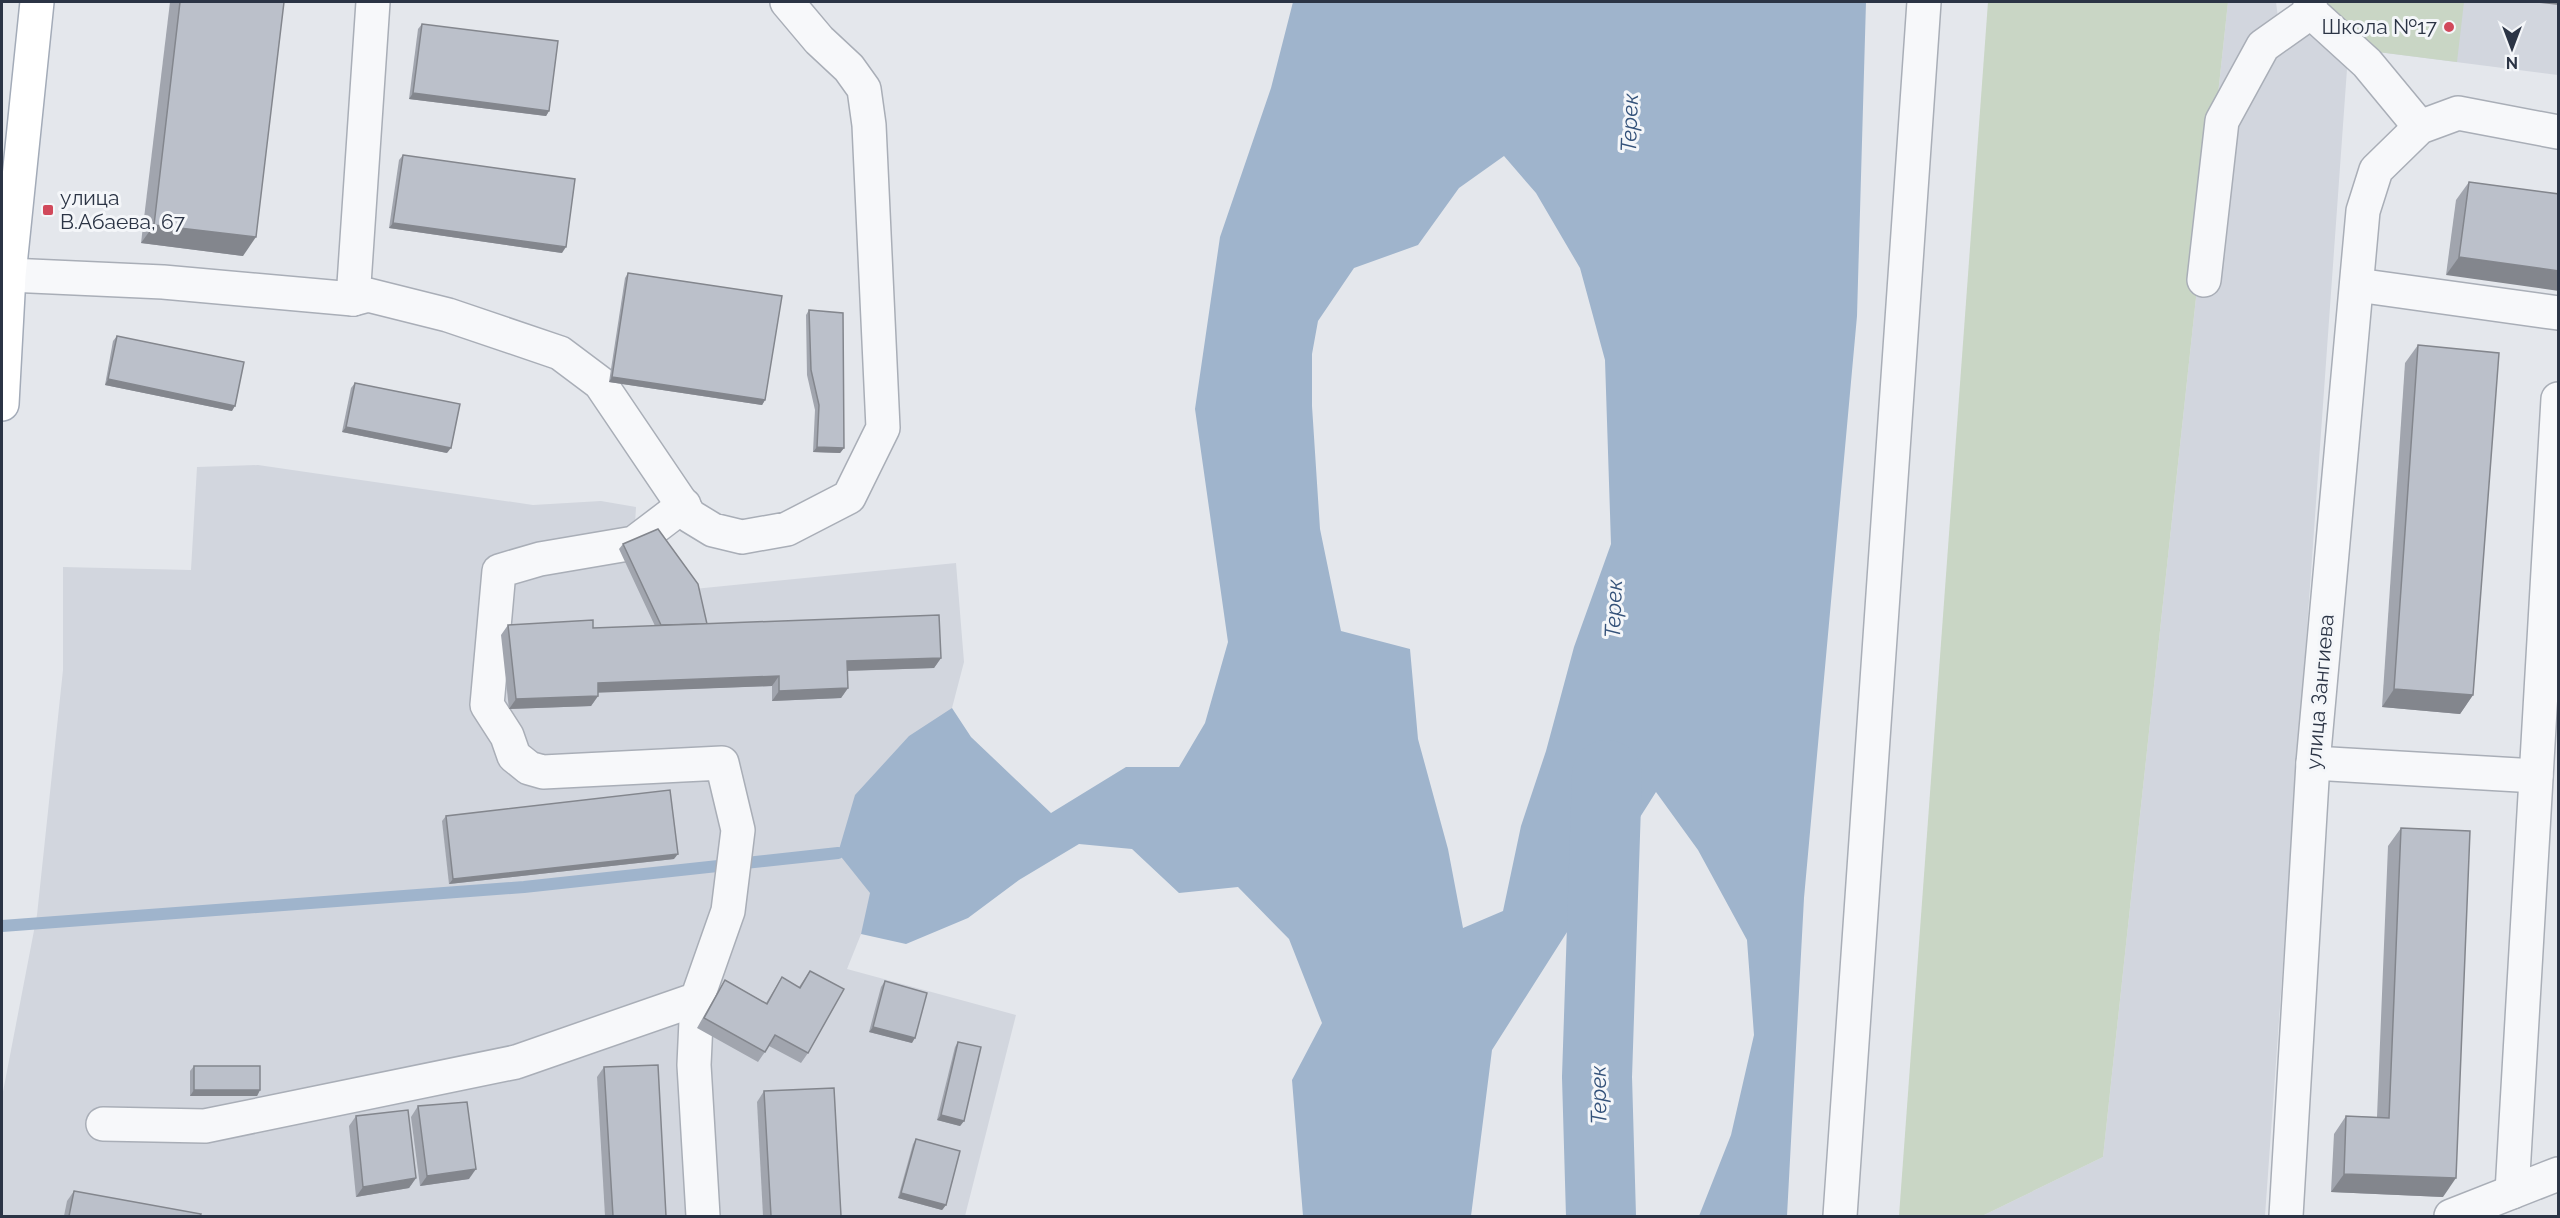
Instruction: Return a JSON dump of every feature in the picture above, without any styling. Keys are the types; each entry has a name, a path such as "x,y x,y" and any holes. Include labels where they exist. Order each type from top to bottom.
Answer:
{"main road":[{"path":"2,404 3,345 9,275 37,2"}],"street":[{"path":"353,299 373,2"},
{"path":"9,275 163,282 353,299 368,295 448,315 560,352 600,382 690,516 713,530 742,537 787,529 849,497 883,428 869,125 864,89 849,68 819,40 787,2"},
{"path":"1840,1216 1924,2"},
{"path":"2204,280 2222,121 2263,46 2310,7 2367,63 2420,127 2458,113 2559,132"},
{"name":"улица Зангиева","path":"2286,1216 2313,763 2363,212 2376,170 2420,127"},
{"path":"2356,285 2559,313"},
{"path":"2512,1192 2559,399"},
{"path":"684,505 634,543 540,559 499,571 487,705 507,736 514,756 529,768 543,772 722,763 738,830 728,912 697,999 694,1065 703,1216"},
{"path":"2313,763 2536,776"},
{"path":"103,1124 205,1126 505,1065 697,999"},
{"path":"2451,1216 2559,1174"}],"shaded area":[{"path":"2228,2 2276,2 2278,18 2348,55 2265,1216 1982,1216 2103,1157"},
{"name":"Школа №17","path":"2318,2 2558,2 2558,75 2362,50"},
{"path":"258,465 533,505 601,501 636,507 634,542 694,589 956,563 964,662 952,708 847,969 1016,1015 965,1216 2,1216 2,1097 37,915 63,670 63,567 191,570 197,467"}],"green space":[{"path":"1988,2 2228,2 2103,1157 1982,1216 1899,1216"},
{"path":"2318,2 2464,2 2457,62 2362,50"}],"water":[{"path":"1293,2 1866,2 1857,316 1804,898 1787,1216 1699,1216 1731,1135 1754,1035 1747,940 1698,850 1656,792 1492,1050 1471,1216 1303,1216 1292,1080 1322,1023 1289,939 1238,887 1179,893 1132,849 1079,844 1019,880 968,918 906,944 861,934 870,893 838,853 855,795 909,736 952,708 971,737 1051,813 1126,767 1179,767 1205,723 1228,642 1195,409 1220,237 1271,88","holes":["1504,156 1536,193 1580,268 1605,360 1611,544 1574,647 1546,751 1521,826 1503,911 1463,928 1448,849 1418,739 1410,649 1341,631 1320,529 1312,406 1312,354 1318,321 1354,268 1418,245 1459,188"]}],"building":[{"path":"180,2 284,2 256,237 154,225"},
{"path":"422,24 558,41 549,111 413,93"},
{"path":"403,155 575,179 566,247 393,223"},
{"path":"2469,182 2559,194 2559,271 2459,257"},
{"path":"628,273 782,296 765,400 612,377"},
{"path":"809,310 843,313 844,448 817,447 819,405 811,370"},
{"path":"117,336 244,362 235,406 108,379"},
{"path":"2418,345 2499,353 2473,695 2394,689"},
{"path":"355,383 460,404 451,448 346,427"},
{"path":"658,529 698,584 707,624 661,625 623,544"},
{"path":"939,615 941,658 847,661 848,688 779,691 779,676 598,683 598,696 516,699 508,625 593,620 593,628"},
{"path":"670,790 678,854 453,879 446,816"},
{"path":"2401,828 2470,831 2456,1178 2344,1174 2346,1116 2389,1118"},
{"path":"810,971 844,989 808,1053 775,1035 765,1052 704,1018 725,980 767,1004 782,977 800,988"},
{"path":"885,981 927,993 915,1038 873,1027"},
{"path":"958,1042 981,1047 964,1121 941,1115"},
{"path":"658,1065 666,1216 613,1216 604,1067"},
{"path":"194,1066 260,1066 260,1090 194,1090"},
{"path":"834,1088 841,1216 771,1216 764,1091"},
{"path":"467,1102 476,1169 427,1176 418,1106"},
{"path":"408,1110 416,1178 363,1187 356,1116"},
{"path":"916,1139 960,1151 946,1205 901,1193"},
{"path":"74,1191 201,1214 200,1216 69,1216"}],"waterway":[{"name":"Терек","path":"1601,1216 1597,1077 1607,775"},
{"path":"2,926 524,887 838,853"}],"place":[{"name":"Школа №17","path":"2449,27"},
{"name":"улица В.Абаева, 67","path":"48,210"}]}
